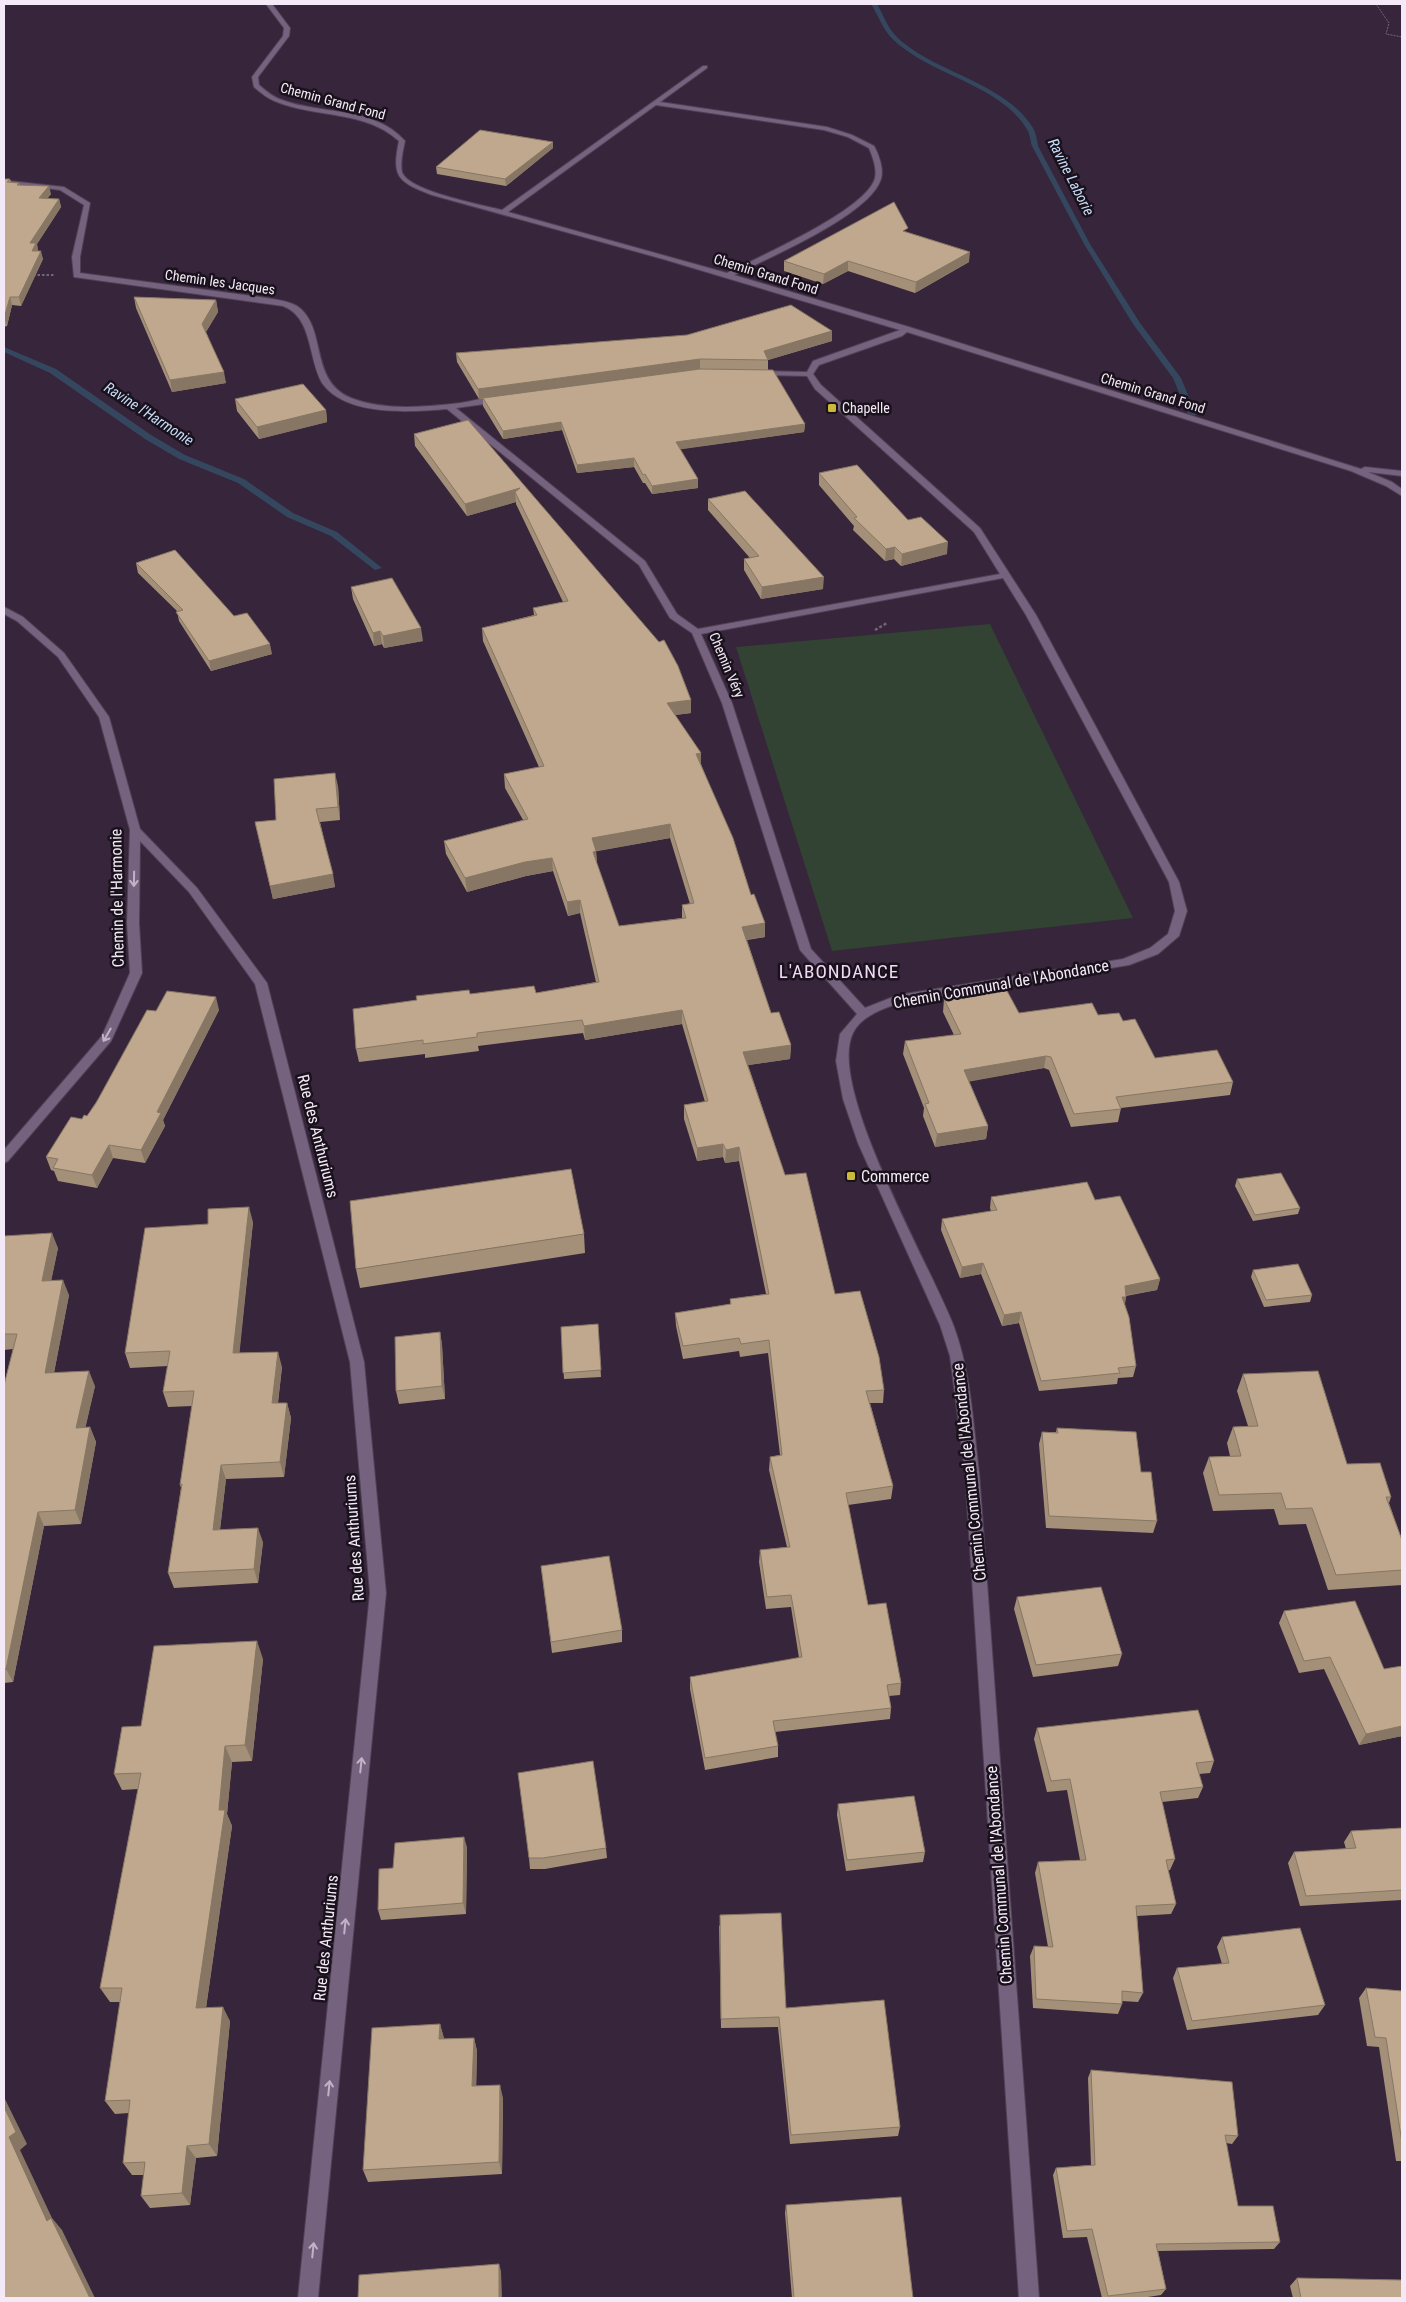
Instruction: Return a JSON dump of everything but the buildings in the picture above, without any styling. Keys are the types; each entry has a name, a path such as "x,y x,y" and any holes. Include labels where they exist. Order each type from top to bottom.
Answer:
{"street":[{"name":"Chemin Grand Fond","path":"269,4 286,28 286,36 256,77 256,86 281,102 360,119 395,132 402,141 397,164 399,174 405,182 434,194 729,275 906,329 1354,469 1389,484 1402,493"},
{"path":"503,212 705,67"},
{"path":"654,103 825,128 850,136 872,147 878,163 878,179 865,199 839,218 729,275"},
{"path":"10,183 62,188 88,204 76,257 77,274"},
{"name":"Chemin les Jacques","path":"77,274 260,299 288,305 300,312 316,350 322,378 331,390 365,404 394,408 450,407 508,399"},
{"path":"750,373 809,374 816,362 899,334 906,329"},
{"name":"Chemin Communal de l'Abondance","path":"809,374 818,386 977,530 1031,615 1174,882 1180,911 1173,936 1154,951 1124,962 898,999 875,1008 864,1014 846,1035 841,1058 845,1088 880,1181 924,1274 957,1355 972,1472 1029,2298"},
{"name":"Chemin Véry","path":"450,407 642,563 660,591 672,616 696,632 727,703 806,950 864,1014"},
{"path":"1354,469 1355,467 1402,473"},
{"path":"696,632 1007,575"},
{"name":"Chemin de l'Harmonie","path":"4,610 20,619 61,655 104,717 135,830 133,924 136,973 107,1038 4,1158"},
{"name":"Rue des Anthuriums","path":"135,830 193,890 261,983 357,1362 378,1593 308,2298"}],"path":[{"path":"1376,4 1388,23 1386,34 1402,37"},
{"path":"31,275 77,274"}],"green space":[{"path":"990,624 1133,918 832,951 736,647"}],"waterway":[{"name":"Ravine Laborie","path":"874,4 885,26 905,47 1002,101 1019,114 1031,129 1035,146 1087,244 1137,324 1177,378 1192,414"},
{"name":"Ravine l'Harmonie","path":"4,349 53,371 148,437 182,457 241,481 290,515 334,534 378,568"}],"place":[{"name":"Chapelle","path":"832,408"},
{"name":"Commerce","path":"851,1176"}],"district":[{"name":"L'ABONDANCE","path":"839,971"}]}
